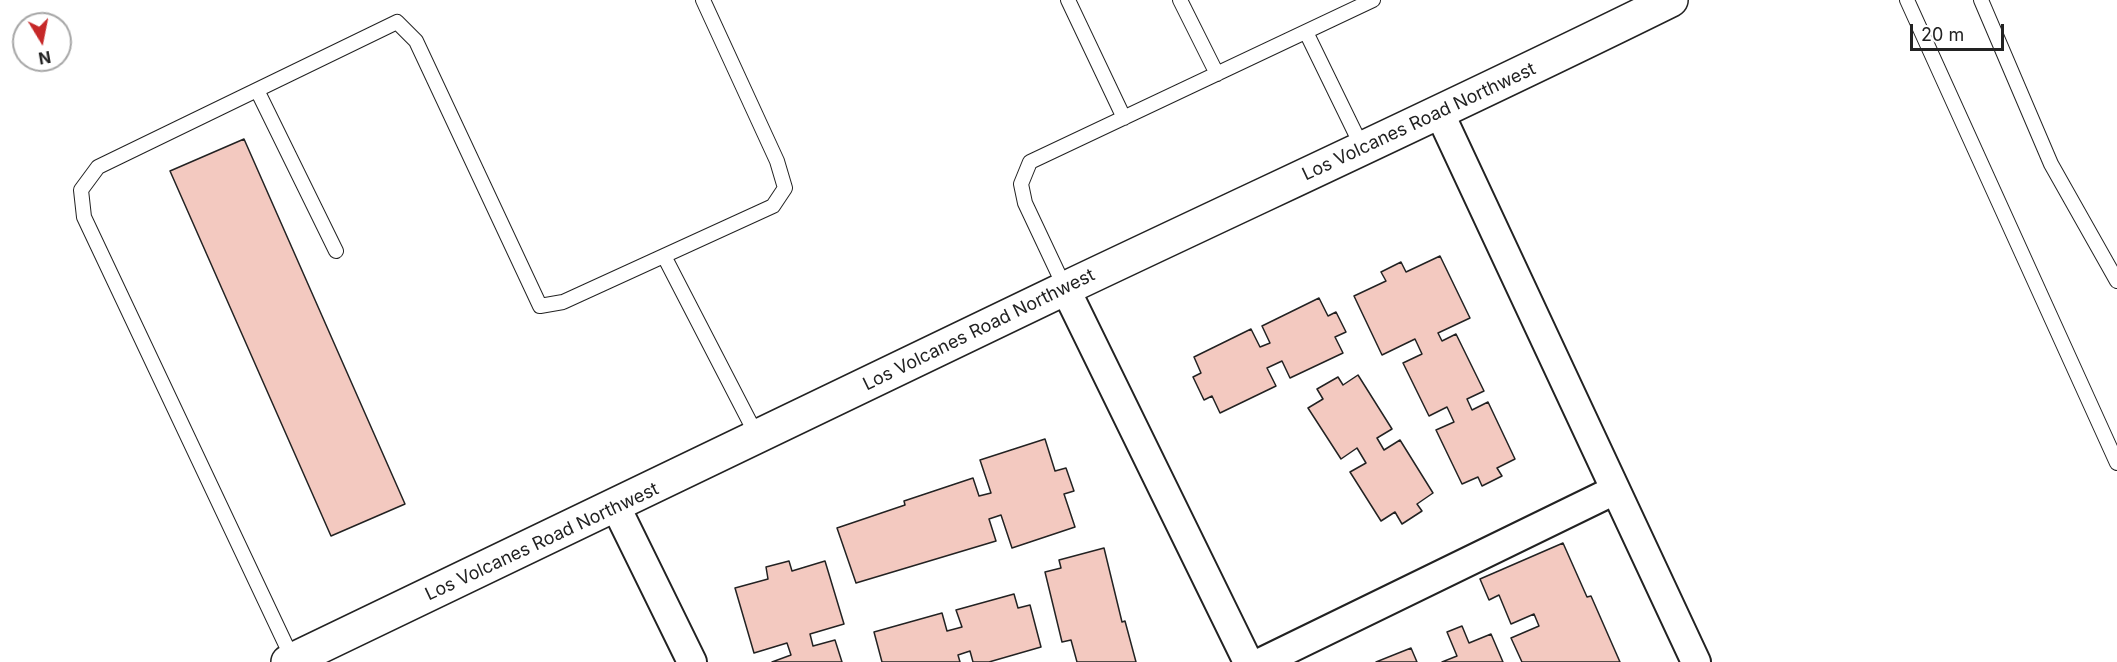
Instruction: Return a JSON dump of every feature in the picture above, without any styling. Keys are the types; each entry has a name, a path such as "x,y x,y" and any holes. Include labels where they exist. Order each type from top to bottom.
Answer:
{"street":[{"name":"Los Volcanes Road Northwest","path":"290,661 616,507 1065,288 1440,114 1671,0"},
{"path":"1440,114 1696,662"},
{"path":"1065,288 1248,662"},
{"path":"1262,662 1615,490"},
{"path":"616,507 692,662"}],"lane":[{"path":"290,661 84,217 81,190 98,167 397,22 416,40 540,306 563,302 773,206 785,188 777,160 703,0"},
{"path":"1068,0 1124,118"},
{"path":"1180,0 1217,74"},
{"path":"1065,288 1025,203 1021,184 1030,162 1373,0"},
{"path":"1907,0 2117,464"},
{"path":"1981,0 2051,164 2117,280"},
{"path":"1306,32 1363,149"},
{"path":"257,90 336,251"},
{"path":"664,256 758,438"}],"building":[{"path":"244,139 405,504 331,536 170,171"},
{"path":"1440,256 1470,318 1438,333 1442,341 1456,334 1484,391 1467,399 1472,410 1488,402 1515,459 1497,468 1502,476 1482,486 1478,477 1462,484 1436,430 1454,422 1447,407 1429,416 1403,363 1422,354 1415,339 1382,355 1354,296 1386,281 1381,272 1401,262 1406,272"},
{"path":"1319,298 1328,316 1336,312 1346,332 1335,337 1343,353 1290,378 1282,361 1267,368 1276,386 1220,413 1212,396 1204,400 1193,377 1201,373 1194,357 1251,329 1260,347 1270,343 1262,326"},
{"path":"1358,375 1392,429 1377,438 1384,450 1400,440 1433,493 1417,504 1422,511 1402,524 1395,512 1381,521 1350,472 1366,463 1357,448 1341,459 1308,408 1323,399 1317,389 1338,377 1343,385"},
{"path":"1045,439 1055,471 1066,468 1074,491 1064,494 1075,527 1012,548 1001,515 989,519 996,541 856,583 837,528 905,505 904,501 973,478 979,496 991,493 980,460"},
{"path":"1563,543 1587,597 1591,596 1620,662 1522,662 1511,638 1539,626 1534,614 1511,624 1499,595 1489,600 1480,579"},
{"path":"1104,548 1122,622 1125,621 1136,662 1077,662 1071,640 1062,642 1045,572 1061,568 1059,560"},
{"path":"789,561 792,571 825,561 844,624 810,634 813,646 835,640 842,662 772,662 791,655 787,643 754,653 735,588 768,579 766,567"},
{"path":"1014,594 1018,608 1030,605 1041,647 989,662 973,662 970,651 958,655 960,662 882,662 874,632 942,613 947,631 962,627 956,610"},
{"path":"1462,626 1469,643 1491,634 1503,662 1442,662 1457,656 1447,632"},
{"path":"1411,648 1417,662 1376,662"}]}
